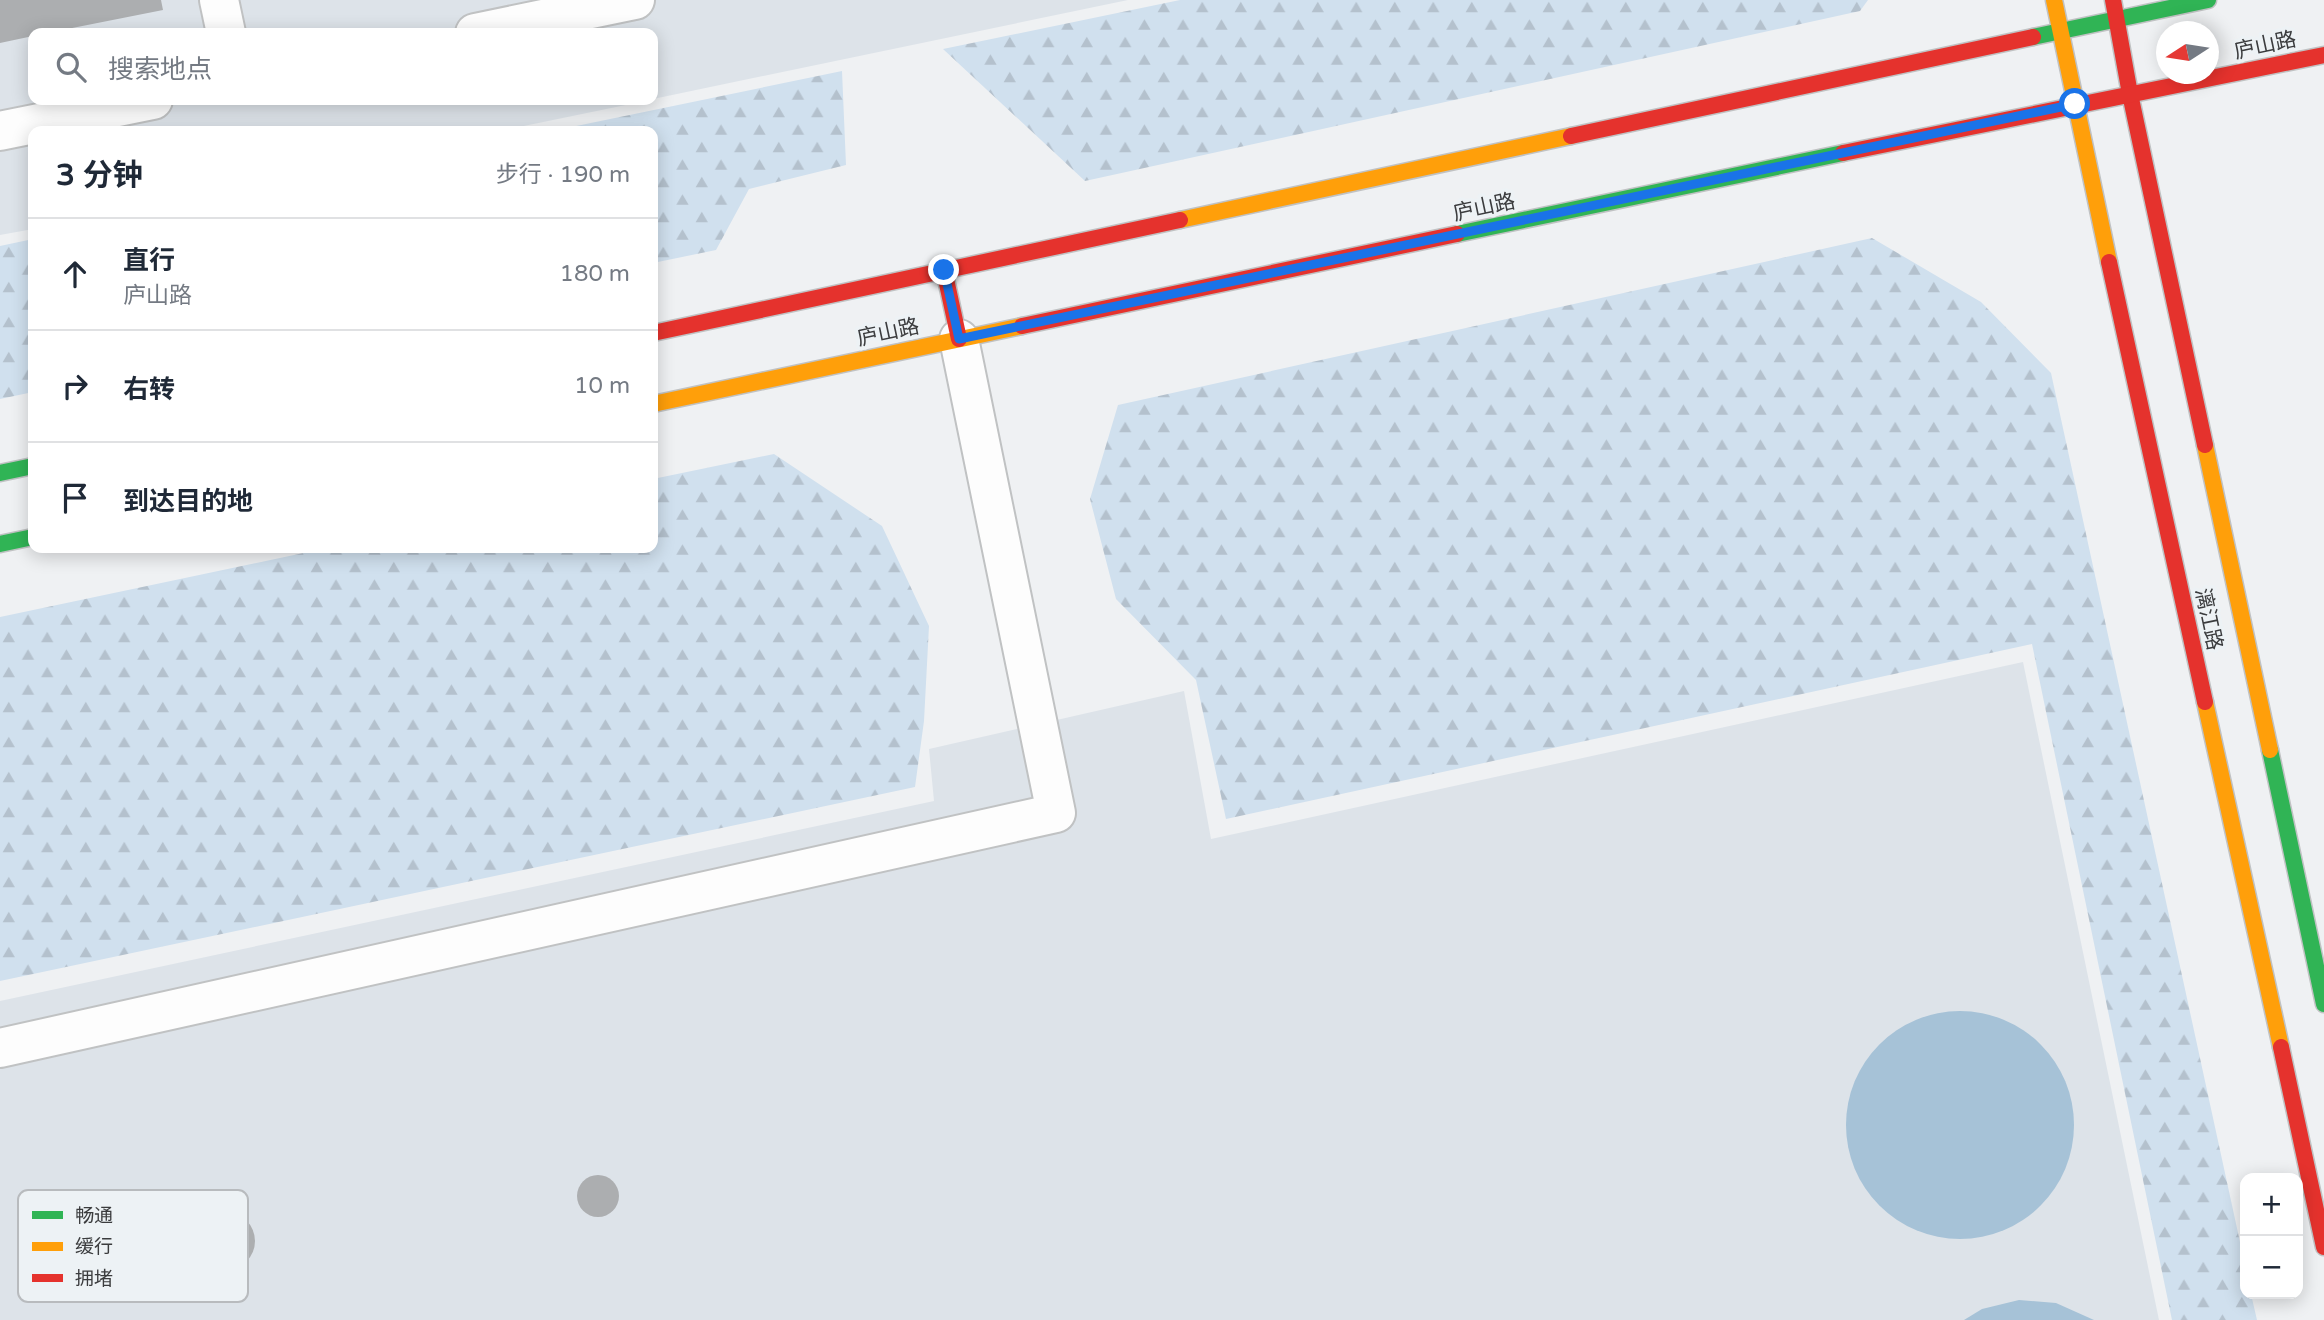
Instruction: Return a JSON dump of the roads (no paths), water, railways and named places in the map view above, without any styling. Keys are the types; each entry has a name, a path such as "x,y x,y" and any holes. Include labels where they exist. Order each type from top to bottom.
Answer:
{"main road":[{"name":"漓江路","path":"2054,0 2324,1247"},
{"name":"漓江路","path":"2113,0 2130,94 2324,1004"},
{"path":"658,332 2208,0"},
{"name":"庐山路","path":"658,403 2075,104 2324,54"},
{"path":"944,270 959,339"},
{"path":"0,473 28,467"},
{"path":"0,544 28,538"}],"street":[{"path":"219,0 225,28"},
{"path":"499,28 635,0"},
{"path":"0,131 128,105"},
{"path":"0,1048 1056,813 959,339"}]}
